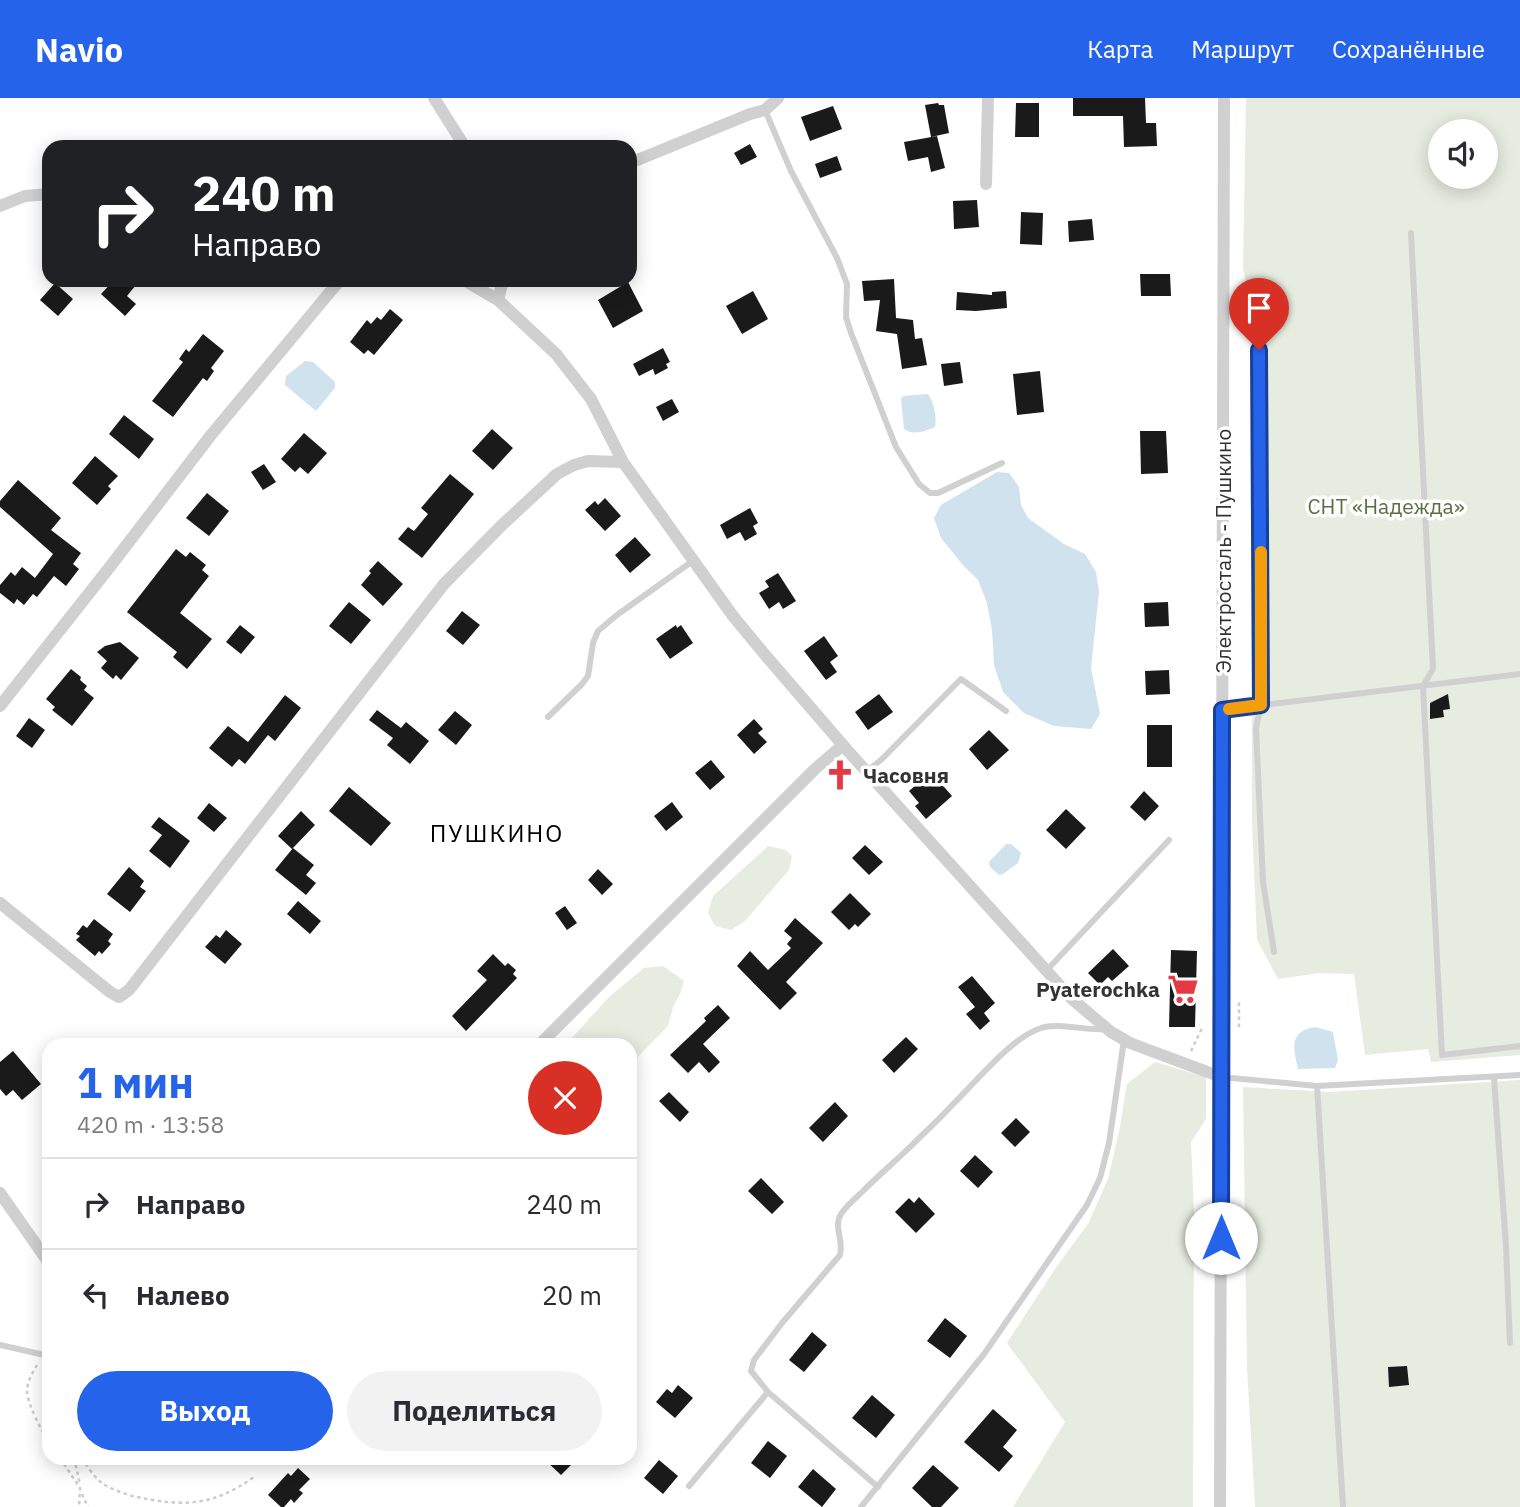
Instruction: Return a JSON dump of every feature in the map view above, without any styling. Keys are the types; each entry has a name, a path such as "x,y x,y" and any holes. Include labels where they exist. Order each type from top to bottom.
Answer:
{"street":[{"path":"434,98 461,140"},
{"path":"637,160 765,110 778,98"},
{"path":"986,184 988,98"},
{"name":"Электросталь - Пушкино","path":"1220,1507 1224,98"},
{"path":"0,206 25,196 42,195"},
{"path":"0,706 211,435 334,287"},
{"path":"476,287 498,300 556,354 591,399 623,462 733,616 843,745 1072,999 1124,1040 1222,1077"},
{"path":"498,300 501,287"},
{"path":"0,903 110,992 119,997 129,990 444,584 557,474 588,461 623,462"},
{"path":"546,1038 816,768 843,745"},
{"path":"0,1193 42,1253"}],"lane":[{"path":"765,110 791,171 837,258 847,284 846,317 851,333 896,447 919,484 930,493 938,493 1002,463"},
{"path":"1411,233 1433,669 1423,686 1442,1055 1520,1046"},
{"path":"1259,324 1261,705 1256,728 1262,869 1274,952"},
{"path":"548,717 588,676 597,631 694,560"},
{"path":"1222,710 1520,674"},
{"path":"867,771 961,679 1006,711"},
{"path":"1046,971 1169,839"},
{"path":"878,1487 768,1392 751,1371 754,1360 840,1255 842,1248 838,1232 839,1216 1018,1041 1044,1027 1107,1029"},
{"path":"861,1507 984,1354 1087,1205 1100,1178 1109,1143 1124,1040"},
{"path":"1222,1077 1317,1086 1520,1075"},
{"path":"1494,1078 1508,1273 1510,1343"},
{"path":"1317,1086 1343,1507"},
{"path":"0,1345 42,1355"},
{"path":"689,1486 768,1392"}],"path":[{"path":"1239,999 1239,1027"},
{"path":"1185,1064 1203,1026"},
{"path":"42,1360 32,1373 27,1392 42,1432"},
{"path":"65,1465 80,1488 79,1507"},
{"path":"75,1465 82,1496 88,1507"},
{"path":"88,1465 102,1483 123,1493 154,1503 183,1507 223,1496 254,1476"}],"green space":[{"name":"СНТ «Надежда»","path":"1246,98 1520,98 1520,1055 1431,1062 1428,1049 1365,1055 1354,974 1320,973 1278,979 1257,940 1252,822 1251,306 1243,269"},
{"path":"768,846 786,850 792,856 789,870 745,921 731,930 715,926 708,913 713,896"},
{"path":"663,966 684,981 668,1026 637,1058 637,1038 572,1038 609,997 644,968"},
{"path":"1155,1062 1206,1077 1206,1119 1191,1142 1194,1211 1193,1507 1013,1507 1065,1422 1007,1343 1088,1224 1108,1179 1127,1084"},
{"path":"1520,1080 1520,1507 1255,1507 1247,1367 1243,1087 1330,1092"}],"water":[{"path":"305,361 313,362 335,382 335,388 316,411 285,385 286,376"},
{"path":"928,394 936,419 935,427 915,432 904,429 901,398"},
{"path":"997,472 1009,473 1019,487 1021,505 1028,518 1064,544 1085,554 1096,572 1099,592 1091,668 1100,714 1091,729 1054,726 1024,713 1003,692 994,665 987,603 978,580 941,538 934,518 941,505"},
{"path":"1006,844 1011,844 1021,853 1018,863 999,875 990,867 989,862"},
{"path":"1315,1027 1333,1032 1338,1060 1335,1068 1298,1069 1294,1048 1297,1037 1301,1032"}],"building":[{"path":"1073,98 1145,98 1146,123 1156,123 1157,146 1124,147 1123,116 1073,116"},
{"path":"1016,103 1039,103 1039,137 1015,137"},
{"path":"925,105 944,105 949,133 931,137"},
{"path":"833,106 842,129 810,141 801,117"},
{"path":"937,136 945,168 931,172 928,157 908,161 904,142"},
{"path":"750,144 757,157 741,165 734,153"},
{"path":"837,156 842,170 820,178 815,164"},
{"path":"977,200 979,227 954,229 953,201"},
{"path":"1021,212 1043,213 1042,245 1020,244"},
{"path":"1092,219 1094,240 1069,242 1068,221"},
{"path":"1140,274 1170,274 1171,296 1141,296"},
{"path":"894,279 896,318 913,320 915,339 922,338 927,365 902,369 897,334 876,331 880,300 864,301 862,281"},
{"path":"51,287 60,287 73,299 58,316 40,300"},
{"path":"108,287 134,287 127,296 136,304 125,316 101,294"},
{"path":"620,287 631,287 643,311 613,328 598,300"},
{"path":"753,291 768,319 742,334 726,306"},
{"path":"1006,291 1007,308 956,310 957,292 992,295 992,292"},
{"path":"390,309 403,320 374,355 368,350 364,354 350,342 367,320 371,324 377,317 381,320"},
{"path":"203,334 224,351 211,368 214,371 207,381 203,378 173,417 152,401 183,362 179,359 186,349 189,352"},
{"path":"663,348 670,362 666,364 668,368 655,375 653,369 639,376 633,364"},
{"path":"960,362 963,383 944,386 941,364"},
{"path":"1040,371 1044,412 1017,415 1013,374"},
{"path":"672,399 679,412 663,421 656,407"},
{"path":"124,415 154,439 139,459 109,434"},
{"path":"492,429 513,448 493,470 472,451"},
{"path":"1140,431 1166,431 1168,473 1141,474"},
{"path":"304,433 327,453 308,474 300,467 295,472 281,459"},
{"path":"95,456 118,476 108,486 111,489 97,505 72,483"},
{"path":"264,464 276,482 263,490 251,472"},
{"path":"450,474 474,494 422,558 398,539 408,527 414,531 428,514 421,508"},
{"path":"18,480 61,518 51,530 81,553 73,564 79,569 66,586 54,576 37,597 33,594 24,605 17,599 14,604 0,593 0,585 11,572 15,576 22,567 35,578 53,554 0,507 0,501"},
{"path":"207,493 229,511 209,536 186,518"},
{"path":"605,498 621,516 605,531 585,510 595,501 598,505"},
{"path":"750,508 758,523 753,526 757,534 745,541 740,532 727,539 720,525"},
{"path":"635,537 651,555 630,573 615,555"},
{"path":"176,549 186,557 190,552 206,565 202,570 209,576 180,613 212,639 187,669 173,657 177,652 127,612"},
{"path":"378,561 403,584 383,606 361,585"},
{"path":"778,573 796,601 783,609 779,602 769,609 759,593 769,587 765,581"},
{"path":"349,602 371,620 351,644 329,626"},
{"path":"1168,602 1169,626 1145,627 1144,603"},
{"path":"462,611 480,625 463,645 446,631"},
{"path":"240,625 255,637 241,654 226,642"},
{"path":"676,625 677,628 681,625 693,643 670,659 656,639"},
{"path":"824,636 838,656 830,662 837,672 826,680 804,651"},
{"path":"120,642 139,658 121,680 116,675 113,679 101,668 107,661 97,652 105,646"},
{"path":"71,669 87,686 84,690 94,698 72,726 52,710 55,707 46,699"},
{"path":"1169,670 1170,694 1146,695 1145,671"},
{"path":"879,694 893,712 868,730 855,712"},
{"path":"1448,694 1450,709 1443,710 1444,717 1430,719 1430,703"},
{"path":"285,695 301,708 275,741 268,735 245,764 239,759 232,767 209,748 228,726 248,742"},
{"path":"377,710 401,728 406,722 429,741 410,764 387,745 393,738 369,720"},
{"path":"455,711 472,725 456,745 438,730"},
{"path":"29,718 45,730 32,748 16,736"},
{"path":"754,719 763,729 758,733 767,742 754,754 737,735"},
{"path":"1147,725 1172,725 1172,767 1147,767"},
{"path":"989,730 1009,750 987,770 969,749"},
{"path":"711,760 725,777 710,790 695,773"},
{"path":"931,772 952,796 926,819 915,806 919,803 909,791"},
{"path":"349,787 391,823 371,846 329,811"},
{"path":"1144,791 1159,806 1145,821 1130,807"},
{"path":"672,802 683,817 666,831 654,816"},
{"path":"209,803 227,818 214,832 197,818"},
{"path":"1066,809 1086,828 1066,849 1046,830"},
{"path":"301,811 315,825 292,849 278,836"},
{"path":"159,817 190,841 170,868 149,851 162,835 151,827"},
{"path":"865,845 883,862 869,875 852,858"},
{"path":"293,848 314,865 306,875 316,883 306,895 275,870"},
{"path":"129,867 144,881 140,887 146,891 130,912 107,894"},
{"path":"598,869 613,884 602,895 588,880"},
{"path":"850,893 871,914 858,927 855,924 849,930 831,912"},
{"path":"298,901 321,921 310,934 287,914"},
{"path":"565,906 577,923 567,930 555,913"},
{"path":"795,918 823,943 786,982 797,993 780,1010 737,966 750,951 768,970 791,948 787,944 792,938 784,931"},
{"path":"94,919 113,934 108,941 111,944 102,954 99,951 95,956 76,940 80,936 76,934 83,925 87,928"},
{"path":"226,930 242,944 225,964 205,947 216,935 220,938"},
{"path":"1113,949 1129,966 1112,981 1108,977 1100,985 1088,973"},
{"name":"Pyaterochka","path":"1171,950 1197,951 1195,1027 1169,1027"},
{"path":"493,954 505,966 508,963 516,970 513,974 517,978 466,1031 452,1016 487,980 477,971"},
{"path":"972,976 995,1003 984,1013 990,1021 980,1030 966,1014 975,1007 958,987"},
{"path":"718,1005 730,1018 703,1044 720,1062 709,1073 699,1062 688,1073 670,1055 706,1021 704,1018"},
{"path":"906,1037 918,1049 894,1073 882,1060"},
{"path":"13,1051 41,1084 22,1100 13,1090 6,1096 0,1089 0,1062"},
{"path":"669,1092 689,1112 680,1122 659,1101"},
{"path":"835,1102 848,1116 823,1142 809,1128"},
{"path":"1016,1118 1030,1132 1015,1147 1001,1133"},
{"path":"975,1155 993,1172 978,1188 960,1171"},
{"path":"761,1178 784,1202 772,1214 748,1191"},
{"path":"919,1197 935,1214 916,1233 895,1212 909,1198 914,1203"},
{"path":"945,1318 967,1336 950,1358 927,1341"},
{"path":"812,1332 827,1345 804,1372 789,1360"},
{"path":"1407,1366 1409,1385 1389,1387 1388,1367"},
{"path":"678,1385 693,1398 675,1418 656,1402 667,1389 672,1393"},
{"path":"872,1395 895,1415 876,1438 852,1418"},
{"path":"993,1409 1017,1430 1003,1447 1013,1456 999,1472 964,1442"},
{"path":"768,1441 787,1456 770,1478 751,1463"},
{"path":"659,1460 678,1476 663,1494 644,1478"},
{"path":"550,1465 571,1465 561,1475"},
{"path":"933,1465 959,1488 941,1507 932,1507 912,1488"},
{"path":"298,1468 310,1479 299,1490 303,1493 294,1503 291,1499 281,1507 268,1495 288,1473 291,1476"},
{"path":"813,1469 836,1489 822,1507 798,1487"}],"slow traffic":[{"path":"1229,709 1261,705 1261,552"}],"place":[{"name":"Часовня","path":"840,775"},
{"name":"Pyaterochka","path":"1183,989"}],"district":[{"name":"ПУШКИНО","path":"497,833"}],"route":[{"path":"1221,1238 1222,710 1261,705 1259,350"}]}
